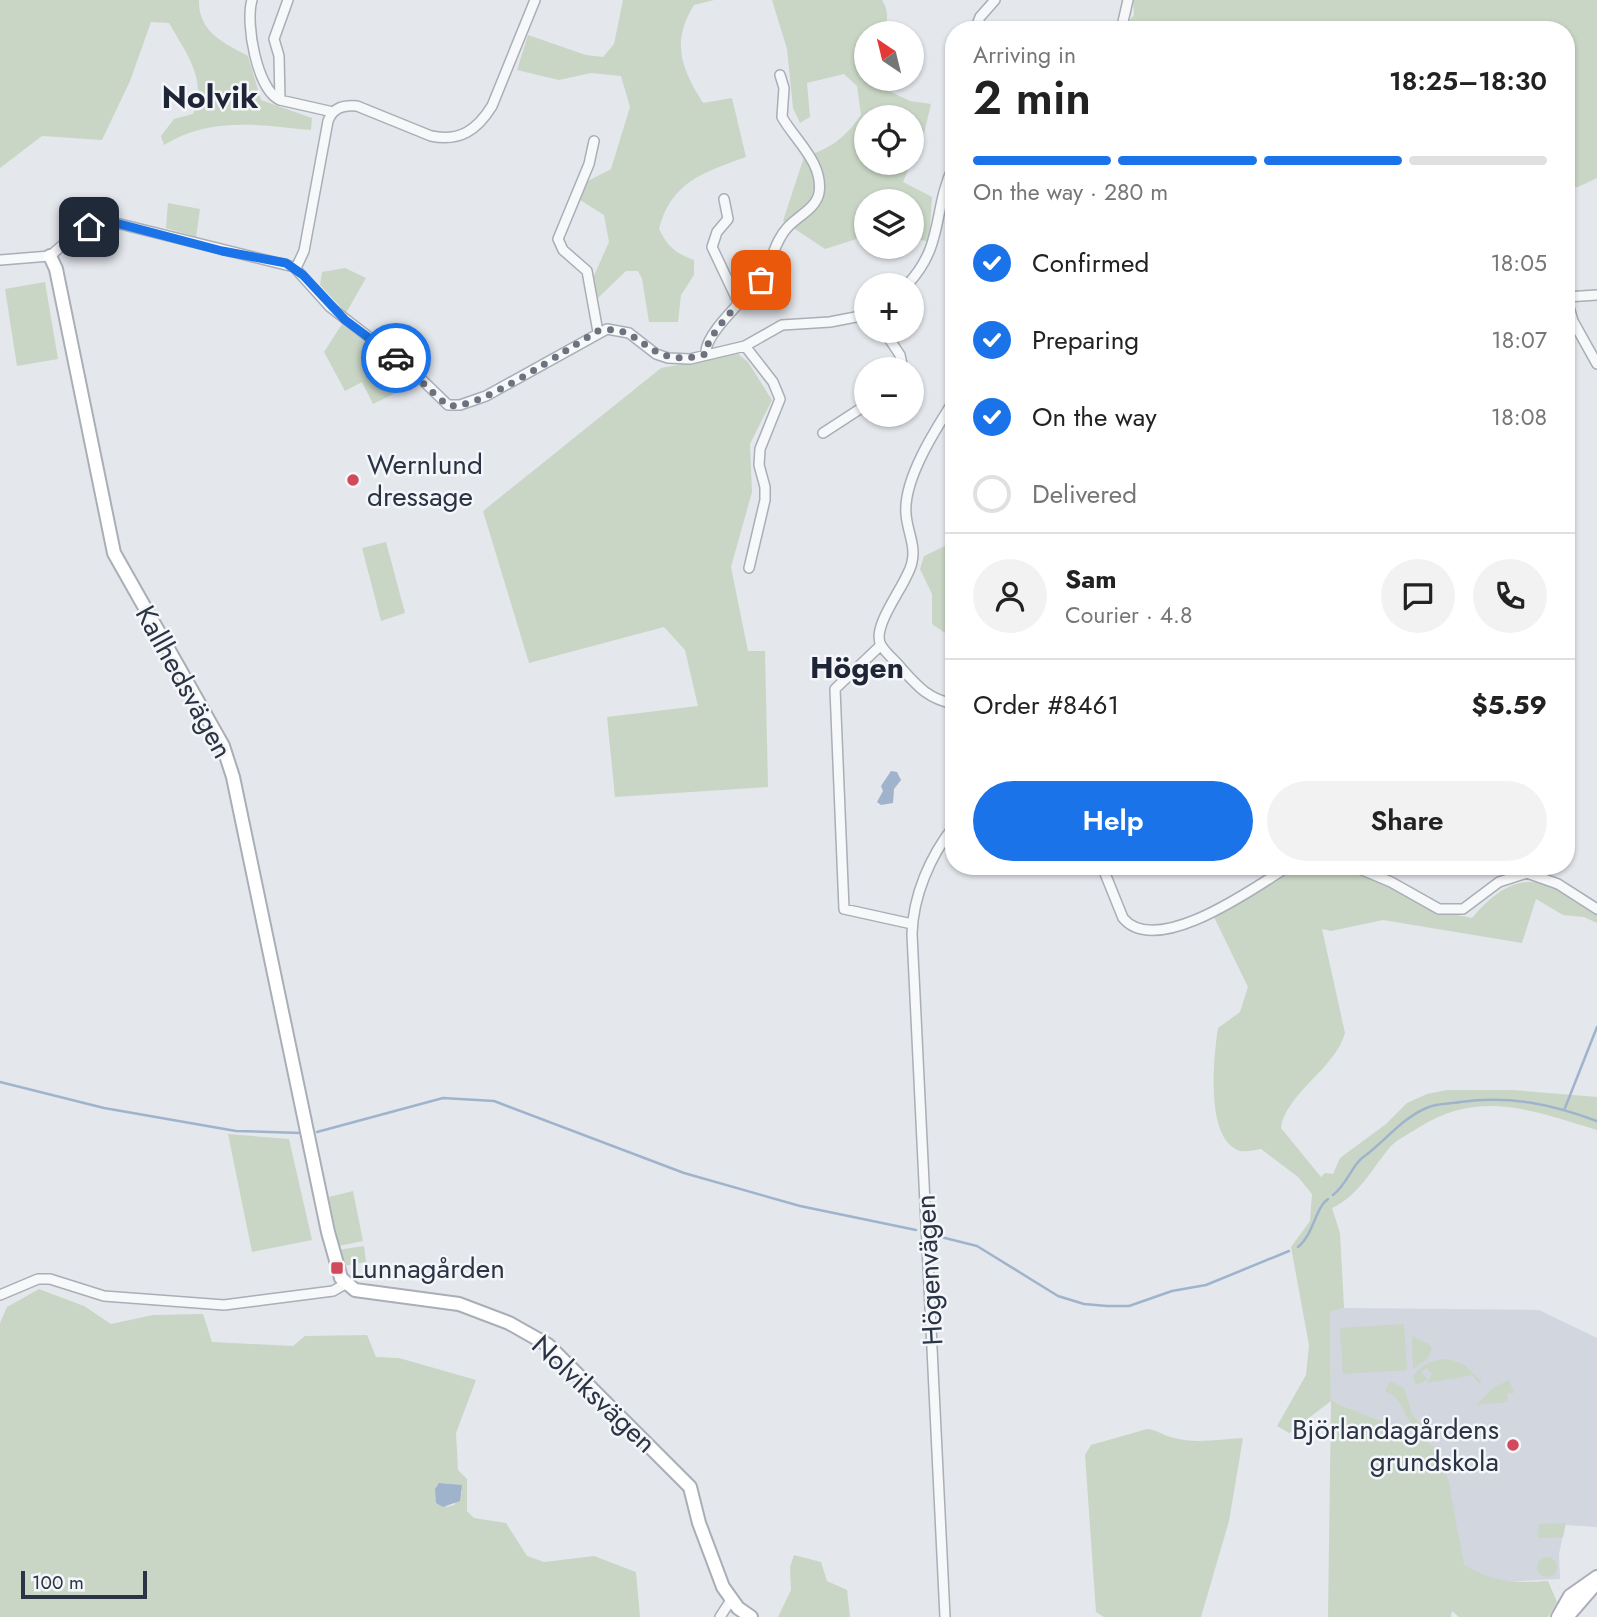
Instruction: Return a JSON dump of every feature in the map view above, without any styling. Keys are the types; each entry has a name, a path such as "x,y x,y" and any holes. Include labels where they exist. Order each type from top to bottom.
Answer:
{"street":[{"path":"252,0 249,29 264,85 280,100 333,111 345,106 357,106 443,139 464,135 484,118 492,106 534,0"},
{"path":"280,100 279,56 274,39 288,0"},
{"path":"978,21 995,0"},
{"path":"1123,21 1128,0"},
{"path":"706,354 708,344 761,280 786,229 815,202 819,192 808,155 782,117 784,88 780,75"},
{"path":"296,268 304,251 328,121 333,111"},
{"path":"594,141 589,164 558,239 563,250 587,271 598,331"},
{"path":"915,273 933,248 945,187"},
{"path":"724,199 728,219 716,232 712,247 731,280 739,304"},
{"path":"0,260 50,257 80,232 100,223 112,222 222,251 273,260 296,268 330,307 413,371 448,405 460,405 486,396 598,331 607,329 629,333 656,354 668,358 690,359 745,346 782,325 854,317"},
{"name":"Kallhedsvägen","path":"50,257 56,269 114,553 223,746 233,777 331,1245 337,1268 345,1284"},
{"path":"1575,296 1597,295"},
{"path":"1575,325 1597,364"},
{"path":"745,346 773,382 780,399 760,449 759,465 765,500 749,568"},
{"path":"823,433 854,413"},
{"path":"945,414 927,442 909,490 905,513 912,546 912,565 879,632 881,645 921,691 930,698 945,702"},
{"path":"881,645 835,689 844,909 912,924"},
{"name":"Högenvägen","path":"944,1617 912,924 925,877 945,838"},
{"path":"1106,875 1123,918 1128,924 1147,930 1186,923 1209,915 1274,875"},
{"path":"1374,875 1439,909 1463,909 1499,882 1521,875"},
{"path":"1533,875 1558,884 1597,909"},
{"path":"0,1297 26,1283 50,1279 104,1296 233,1305 333,1291 345,1284"},
{"name":"Nolviksvägen","path":"345,1284 366,1293 468,1306 509,1323 548,1345 690,1487 709,1552 731,1600 751,1617"},
{"path":"1567,1617 1583,1591 1597,1577"},
{"path":"1558,1617 1570,1596 1597,1584"},
{"path":"720,1617 731,1600"}],"shaded area":[{"name":"Björlandagårdens grundskola","path":"1330,1310 1539,1310 1597,1338 1597,1527 1565,1525 1559,1554 1560,1579 1500,1582 1482,1576 1465,1565 1422,1440 1331,1400"}],"green space":[{"path":"0,0 199,0 203,20 214,35 248,56 261,100 312,118 311,130 254,125 217,126 181,136 164,145 161,136 174,119 193,114 198,90 193,67 169,23 151,22 130,81 102,140 42,136 0,168"},
{"path":"623,0 714,0 694,5 687,18 681,43 684,66 703,103 732,98 746,157 691,181 672,200 664,213 659,229 666,240 677,252 694,260 694,275 681,295 678,322 649,322 642,279 638,271 626,271 597,299 593,278 609,242 604,215 580,200 588,181 611,169 630,107 621,76 591,73 559,80 517,70 528,35 586,55 603,57 614,44"},
{"path":"772,0 882,0 886,8 886,21 854,21 854,83 844,74 807,83 810,117 800,123 793,108 787,49"},
{"path":"1133,0 1597,0 1597,178 1575,187 1575,21 1129,21 1134,15"},
{"path":"858,91 889,91 910,101 931,104 924,134 924,105 860,105"},
{"path":"854,124 854,175 906,175 903,182 917,189 854,189 854,240 825,249 783,221 804,157 836,142"},
{"path":"924,193 932,197 929,242 924,241"},
{"path":"168,203 200,209 196,237 166,228"},
{"path":"345,268 366,278 346,313 320,285 322,272"},
{"path":"45,282 58,359 17,366 5,289"},
{"path":"342,324 411,374 415,380 414,384 373,404 362,382 345,391 324,352"},
{"path":"738,354 748,362 772,400 750,444 752,492 731,567 748,651 765,651 768,787 615,797 607,717 698,706 685,650 664,627 529,663 483,511 661,368"},
{"path":"386,542 405,613 381,621 362,548"},
{"path":"945,546 945,633 932,624 932,594 920,569 924,556"},
{"path":"1284,875 1365,875 1383,882 1431,910 1472,918 1503,890 1532,882 1562,891 1597,913 1597,923 1584,917 1563,915 1536,899 1522,943 1383,920 1331,931 1322,929 1345,1033 1331,1058 1291,1104 1281,1128 1321,1177 1325,1173 1333,1174 1340,1158 1386,1124 1407,1103 1427,1094 1447,1090 1513,1090 1597,1097 1597,1130 1528,1110 1506,1107 1463,1109 1441,1116 1394,1143 1358,1189 1332,1208 1340,1233 1344,1308 1330,1311 1331,1400 1420,1439 1438,1450 1446,1472 1465,1565 1505,1581 1548,1581 1557,1602 1548,1617 1459,1617 1452,1611 1451,1617 1328,1617 1331,1401 1289,1433 1277,1426 1306,1375 1309,1345 1291,1247 1310,1221 1312,1194 1298,1177 1261,1149 1240,1151 1229,1144 1221,1131 1214,1095 1218,1028 1240,1012 1248,987 1214,917"},
{"path":"228,1134 289,1139 312,1240 252,1252"},
{"path":"353,1191 363,1241 339,1246 329,1197"},
{"path":"364,1246 366,1262 343,1266 337,1250"},
{"path":"39,1289 84,1306 111,1324 153,1315 203,1314 212,1342 293,1346 305,1336 367,1335 376,1357 399,1358 476,1380 456,1433 458,1470 467,1479 467,1511 474,1518 506,1523 527,1556 544,1562 594,1556 636,1572 640,1617 0,1617 0,1323 7,1307","holes":["444,1483 455,1486 462,1492 454,1505 447,1507 438,1499"]},
{"path":"1404,1324 1407,1370 1343,1374 1340,1328"},
{"path":"1412,1336 1429,1344 1432,1349 1428,1358 1413,1369"},
{"path":"1448,1359 1465,1365 1482,1382 1479,1383 1472,1375 1427,1383 1432,1374 1426,1368 1421,1372 1428,1380 1416,1385 1413,1376 1421,1368 1433,1361"},
{"path":"1509,1380 1514,1393 1508,1393 1507,1402 1476,1405 1493,1388"},
{"path":"1390,1381 1404,1388 1412,1414 1427,1433 1418,1430 1408,1420 1398,1401 1385,1391"},
{"path":"1147,1429 1191,1441 1243,1438 1229,1521 1201,1617 1104,1617 1096,1612 1085,1455 1091,1445"},
{"path":"1566,1523 1563,1537 1538,1538 1539,1524"},
{"path":"794,1555 821,1562 827,1581 847,1590 850,1617 778,1617 791,1590 790,1567"},
{"path":"1547,1557 1554,1560 1557,1567 1554,1574 1547,1577 1540,1574 1537,1567 1540,1560"}],"water":[{"path":"891,771 897,772 901,780 894,789 893,803 881,805 877,802 883,791 881,786"},
{"path":"439,1483 462,1485 460,1501 443,1507 436,1503 435,1489"}],"waterway":[{"path":"1565,1108 1597,1027"},
{"path":"0,1082 104,1108 236,1131 301,1133"},
{"path":"317,1132 443,1098 494,1101 684,1173 800,1206 916,1230"},
{"path":"1333,1195 1362,1158 1401,1124 1419,1111 1440,1104 1513,1100 1563,1110 1597,1121"},
{"path":"1298,1247 1308,1235 1320,1208 1328,1199"},
{"path":"933,1235 977,1246 1058,1296 1084,1304 1107,1306 1129,1306 1172,1291 1206,1285 1289,1251"}],"way so far":[{"path":"396,358 425,382 444,403 454,406 486,396 598,331 607,329 629,333 656,354 668,358 690,359 706,354 704,350 723,322 761,280"}],"place":[{"name":"Wernlund dressage","path":"353,480"},
{"name":"Lunnagården","path":"337,1268"},
{"name":"Björlandagårdens grundskola","path":"1513,1445"}],"district":[{"name":"Nolvik","path":"210,97"},
{"name":"Högen","path":"857,667"}],"route":[{"path":"89,227 112,222 126,224 222,251 286,263 303,275 345,320 396,358"}]}
